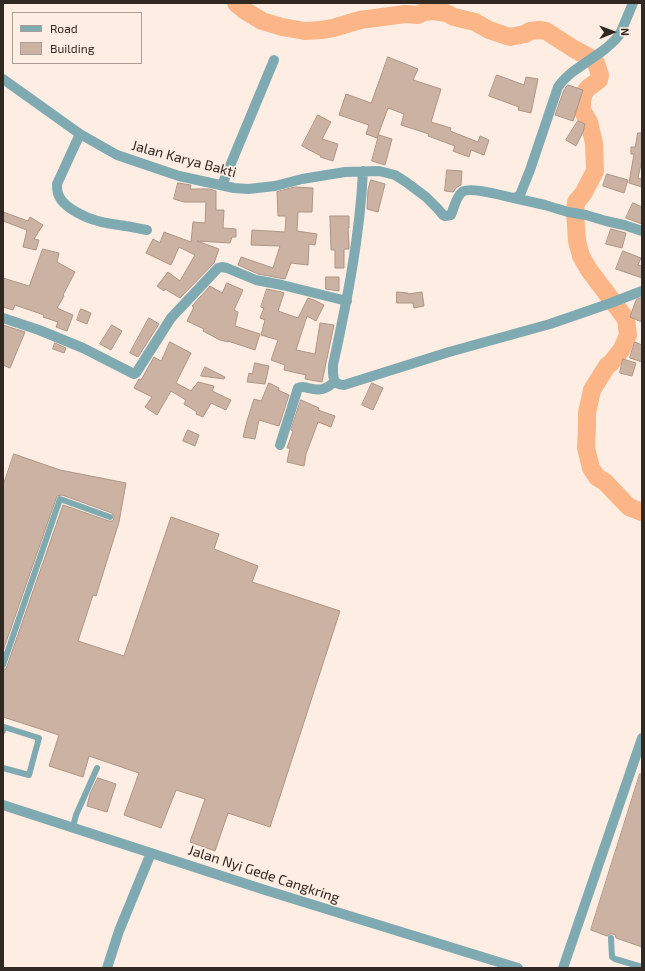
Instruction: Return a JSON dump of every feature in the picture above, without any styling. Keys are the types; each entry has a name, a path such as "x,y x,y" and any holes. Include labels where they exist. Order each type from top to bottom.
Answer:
{"street":[{"path":"514,198 519,196 522,191 558,87 565,78 618,38 633,3"},
{"path":"222,185 274,60"},
{"name":"Jalan Karya Bakti","path":"3,79 80,134 117,155 179,176 248,190 345,172 379,171 395,175 406,182 426,197 445,216 451,214 459,195 467,190 488,192 514,198"},
{"path":"80,134 57,184 59,196 66,205 97,221 112,225 147,230"},
{"path":"363,171 356,244 347,301 333,365 333,376 337,383 344,385 449,352 550,324 642,291"},
{"path":"514,198 568,212 586,215 606,222 624,225 642,231"},
{"path":"3,318 83,348 134,374 171,318 218,268 226,268 256,280 347,301"},
{"path":"280,445 298,388 302,386 322,390 329,387 335,381"},
{"path":"564,968 642,738"},
{"name":"Jalan Nyi Gede Cangkring","path":"3,807 73,827 265,890 518,968"},
{"path":"108,968 119,931 151,853"}],"lane":[{"path":"3,665 60,499 110,516"},
{"path":"3,728 39,738 29,775 3,768"},
{"path":"73,827 76,815 97,768"},
{"path":"611,938 612,957 642,967"}],"building":[{"path":"388,57 418,69 413,80 441,89 431,122 451,128 450,131 478,142 480,136 489,140 484,155 471,150 469,157 453,151 455,146 428,136 429,134 401,125 404,114 388,108 377,138 366,134 369,125 339,115 346,94 371,103"},
{"path":"497,75 524,85 526,77 538,79 531,113 518,110 519,107 489,96"},
{"path":"568,85 583,90 573,121 555,115 564,90"},
{"path":"318,115 331,122 322,139 338,144 333,161 320,157 321,156 302,146"},
{"path":"578,121 585,124 576,146 566,140"},
{"path":"638,133 642,133 642,159 638,178 642,179 642,187 629,183 634,154 631,154 631,147 635,147"},
{"path":"379,135 392,139 385,165 372,161"},
{"path":"447,170 462,171 461,185 453,192 445,191"},
{"path":"607,174 628,180 624,193 603,186"},
{"path":"371,180 385,184 378,212 367,209 368,190"},
{"path":"178,183 191,185 190,189 210,189 216,191 216,210 224,210 223,228 236,229 236,237 232,237 230,243 197,241 219,249 214,263 180,298 157,286 168,272 180,281 195,255 179,247 171,265 146,253 153,239 160,243 164,232 191,242 193,222 205,223 206,202 184,202 174,199"},
{"path":"295,187 313,188 312,212 298,212 297,231 317,234 315,245 309,244 308,265 291,263 285,279 258,274 238,265 241,257 273,268 280,246 251,245 252,230 285,232 286,216 278,216 277,192"},
{"path":"633,203 642,207 642,224 626,218"},
{"path":"3,212 28,221 30,217 43,225 34,239 39,240 36,250 23,247 27,230 3,221"},
{"path":"330,216 349,216 349,249 344,249 344,268 335,268 335,250 331,250"},
{"path":"611,229 626,233 622,248 606,244"},
{"path":"43,249 59,253 57,262 75,272 57,308 73,315 67,331 56,327 58,322 43,317 44,315 15,305 13,310 3,307 3,278 29,286"},
{"path":"623,251 641,258 638,265 642,266 642,278 616,269"},
{"path":"326,277 339,277 339,291 326,289"},
{"path":"227,283 243,290 234,310 238,312 235,326 260,334 255,350 228,341 220,340 203,331 204,329 187,321 194,307 192,306 210,286 222,293"},
{"path":"267,289 284,293 278,311 298,318 308,298 324,305 316,321 307,316 296,350 315,354 320,323 334,325 322,382 305,379 306,375 284,370 285,365 271,360 278,340 261,335 265,320 260,318 264,308 261,307"},
{"path":"397,292 408,294 422,292 424,306 414,308 413,303 397,303"},
{"path":"642,298 642,322 630,317 636,300"},
{"path":"81,309 91,313 87,324 77,320"},
{"path":"149,318 159,324 138,357 130,353"},
{"path":"3,325 25,332 10,368 3,365"},
{"path":"112,325 122,331 111,350 100,344"},
{"path":"170,342 191,353 176,383 191,391 198,382 214,386 212,391 231,400 226,410 211,403 203,417 196,414 197,412 184,404 186,400 171,391 157,415 145,407 152,397 134,388 139,379 141,380 154,357 161,361"},
{"path":"635,342 642,345 642,362 630,358"},
{"path":"55,343 66,348 64,353 53,349"},
{"path":"623,359 636,363 632,376 620,373"},
{"path":"255,363 269,366 265,384 247,382 249,373 252,374"},
{"path":"205,367 225,377 224,379 201,376"},
{"path":"269,383 279,388 278,390 289,395 279,426 259,420 255,439 243,437 254,399 261,401"},
{"path":"372,383 383,388 373,410 362,405"},
{"path":"301,400 319,408 318,410 335,416 331,427 318,422 306,454 304,466 287,462 290,448 287,448 293,431 291,430"},
{"path":"188,430 199,435 195,446 183,441"},
{"path":"14,454 60,470 126,483 119,522 96,596 93,595 78,641 124,656 171,517 219,534 214,549 258,566 252,582 340,611 270,827 228,813 215,851 190,842 205,799 176,790 161,828 124,815 139,773 89,756 83,777 49,766 59,735 3,717 3,669 6,669 63,505 109,521 113,521 114,517 112,513 62,495 57,496 3,651 3,486"},
{"path":"640,774 642,774 642,947 616,938 613,934 607,936 591,930"},
{"path":"98,778 116,784 107,812 87,806 90,794"}],"waterway":[{"path":"236,3 244,10 262,21 282,27 305,31 333,28 360,20 405,14 418,15 424,12 433,11 446,13 454,17 475,22 489,30 510,37 525,34 530,31 546,31 589,57 596,63 600,75 599,80 588,88 584,93 582,101 582,110 589,122 594,143 595,171 583,194 576,202 575,211 577,241 581,256 589,270 626,319 628,335 622,349 607,366 592,390 587,413 586,448 591,468 597,477 605,482 629,507 642,512"}]}
